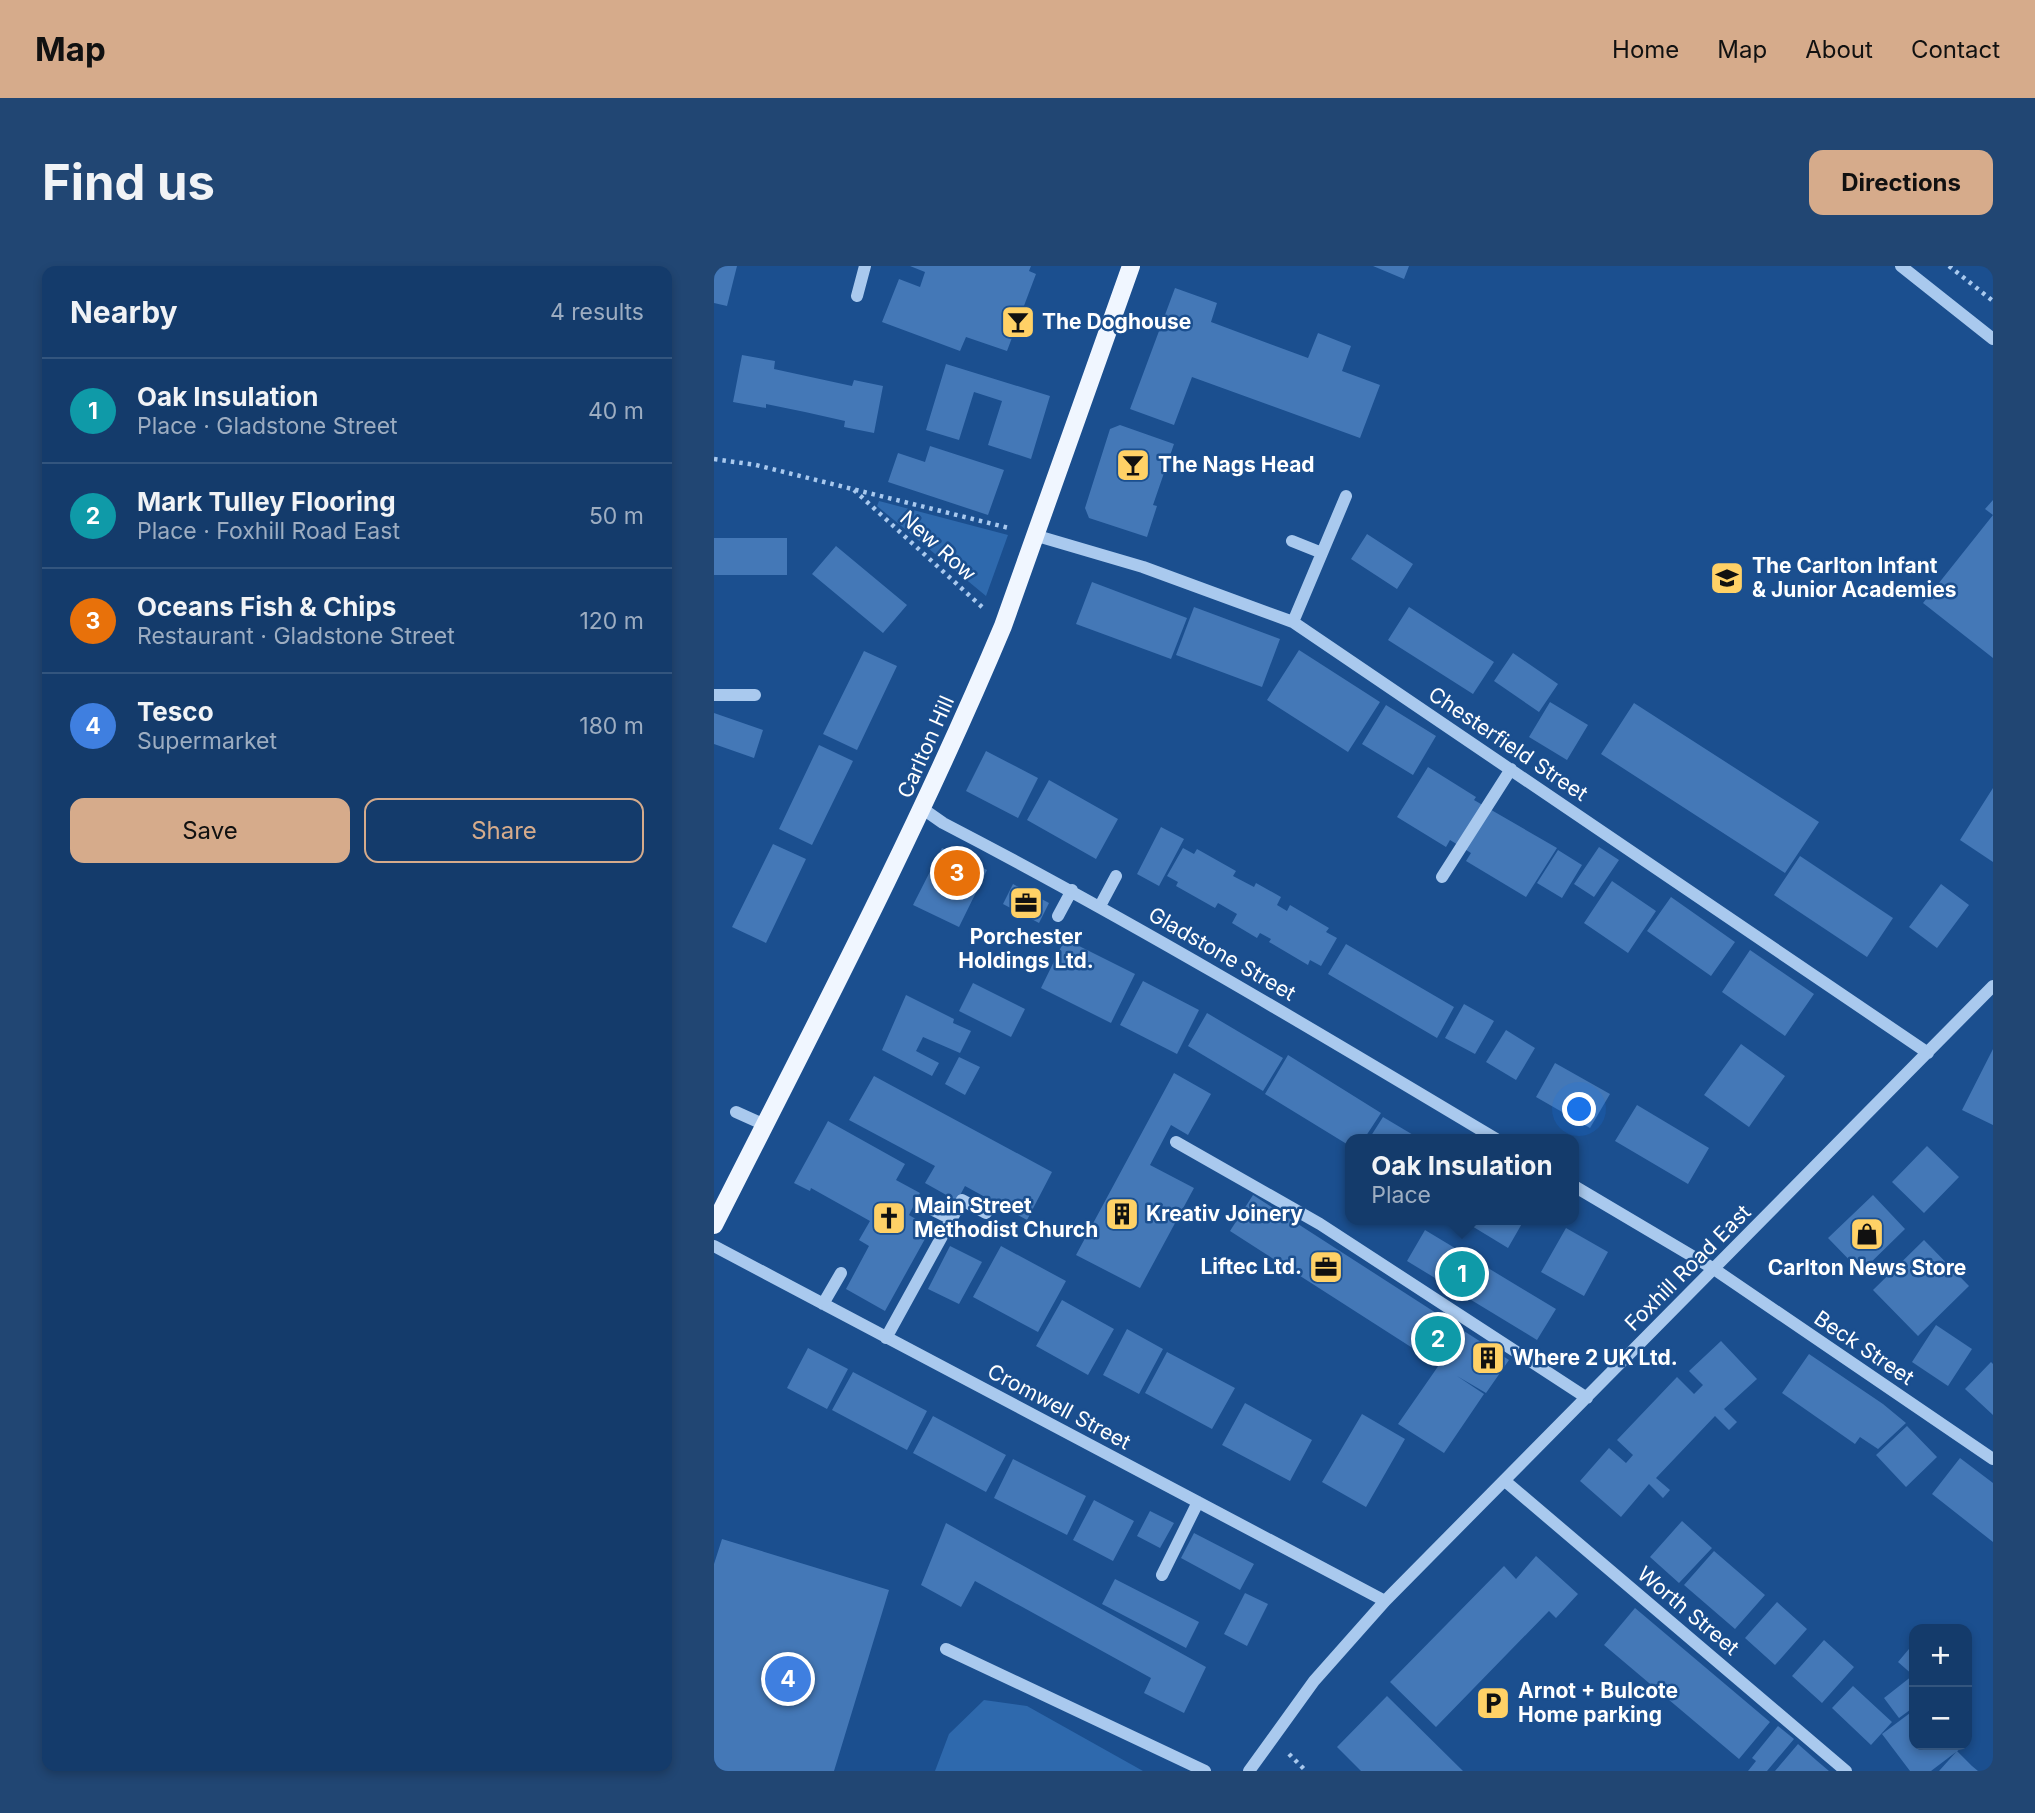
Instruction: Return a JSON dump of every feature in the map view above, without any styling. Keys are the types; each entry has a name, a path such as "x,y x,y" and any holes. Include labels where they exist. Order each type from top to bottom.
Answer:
{"main road":[{"name":"Carlton Hill","path":"714,1225 923,810 1003,626 1131,266"}],"street":[{"path":"858,296 865,266"},
{"path":"1901,266 1993,339"},
{"path":"1293,622 1346,496"},
{"name":"Chesterfield Street","path":"1034,534 1143,567 1293,622 1928,1053"},
{"path":"1292,541 1322,553"},
{"path":"714,695 755,695"},
{"path":"1442,877 1511,769"},
{"name":"Gladstone Street","path":"923,810 1100,906 1488,1134"},
{"path":"1100,906 1115,876"},
{"path":"1058,916 1072,890"},
{"name":"Foxhill Road East","path":"1249,1771 1314,1681 1385,1601 1993,986"},
{"path":"736,1112 765,1125"},
{"path":"1176,1142 1320,1224 1587,1398"},
{"path":"1579,1189 1714,1269"},
{"path":"886,1338 962,1200 986,1213"},
{"path":"927,1207 951,1219"},
{"name":"Cromwell Street","path":"714,1246 1385,1601"},
{"name":"Beck Street","path":"1714,1269 1993,1459"},
{"path":"823,1304 841,1273"},
{"name":"Worth Street","path":"1505,1481 1846,1771"},
{"path":"1162,1575 1198,1502"},
{"path":"946,1649 1205,1771"}],"path":[{"path":"1949,266 1993,301"},
{"name":"New Row","path":"714,459 756,464 1034,534"},
{"name":"New Row","path":"852,489 1003,626"}],"shaded area":[{"path":"879,501 1008,535 986,596 877,506"},
{"path":"984,1700 1027,1706 1143,1771 935,1771 949,1734"}],"building":[{"path":"714,266 737,266 727,306 714,303"},
{"path":"910,266 1031,266 1029,271 1036,274 1007,351 966,337 960,351 882,322 899,279 920,287 925,272"},
{"path":"1373,266 1409,266 1404,279"},
{"path":"1175,288 1217,303 1211,322 1308,358 1318,333 1351,346 1342,371 1380,385 1360,438 1192,377 1174,425 1130,409"},
{"path":"742,355 775,361 774,369 852,386 854,380 883,386 874,433 844,427 845,421 805,412 766,404 766,408 733,402"},
{"path":"946,364 1050,396 1031,459 988,445 1002,401 974,392 959,440 926,430"},
{"name":"The Nags Head","path":"1120,425 1174,444 1153,505 1157,506 1147,537 1089,518 1085,508 1110,429"},
{"path":"930,446 1004,470 988,515 888,482 898,453 925,462"},
{"path":"1993,500 1993,515 1985,509"},
{"path":"1993,515 1993,658 1923,603"},
{"path":"1367,534 1413,564 1397,589 1351,559"},
{"path":"714,538 787,538 787,575 714,575"},
{"path":"836,546 907,605 883,633 812,574"},
{"path":"1092,582 1187,618 1171,659 1076,624"},
{"path":"1194,607 1280,639 1262,687 1176,655"},
{"path":"1409,607 1494,662 1473,694 1388,640"},
{"path":"1299,650 1380,702 1348,752 1267,700"},
{"path":"864,651 897,666 857,750 823,734"},
{"path":"1513,653 1558,684 1539,712 1494,681"},
{"path":"1550,702 1588,725 1567,760 1529,737"},
{"path":"1634,703 1819,822 1785,873 1601,754"},
{"path":"1386,705 1436,736 1413,775 1362,744"},
{"path":"714,713 763,730 754,758 714,744"},
{"path":"819,745 853,761 812,845 779,829"},
{"path":"986,751 1038,778 1018,818 966,791"},
{"path":"1428,767 1476,797 1474,800 1557,848 1526,897 1466,861 1471,853 1450,840 1446,847 1397,817"},
{"path":"1049,780 1118,819 1096,859 1027,820"},
{"path":"1993,788 1993,862 1960,840"},
{"path":"1161,827 1184,839 1159,886 1137,874"},
{"path":"773,844 806,859 766,943 732,927"},
{"path":"1599,847 1619,860 1594,897 1574,884"},
{"path":"942,848 987,870 959,927 913,905"},
{"path":"1183,848 1194,854 1197,849 1236,871 1233,876 1254,887 1256,883 1281,897 1277,905 1287,911 1290,905 1329,928 1326,932 1337,938 1321,966 1310,960 1308,965 1269,942 1271,939 1260,933 1257,938 1232,923 1237,914 1218,903 1215,908 1176,886 1178,882 1167,876"},
{"path":"1558,850 1582,865 1562,898 1537,883"},
{"path":"1800,856 1893,918 1867,957 1774,895"},
{"path":"1612,881 1656,911 1628,953 1584,923"},
{"name":"Porchester Holdings Ltd.","path":"1013,884 1049,903 1039,923 1003,904"},
{"path":"1941,884 1969,905 1937,948 1909,927"},
{"path":"1671,897 1735,942 1711,976 1647,931"},
{"path":"1065,939 1135,974 1111,1023 1041,988"},
{"path":"1346,944 1454,1007 1437,1038 1328,974"},
{"path":"1750,950 1814,994 1785,1036 1722,992"},
{"path":"1143,981 1199,1010 1177,1054 1120,1025"},
{"path":"973,983 1025,1009 1011,1037 959,1011"},
{"path":"906,995 954,1019 953,1023 971,1031 960,1053 923,1037 916,1051 939,1063 932,1076 882,1050"},
{"path":"1464,1004 1494,1021 1475,1054 1445,1038"},
{"path":"1207,1013 1283,1058 1263,1091 1188,1046"},
{"path":"1506,1030 1535,1048 1516,1080 1486,1062"},
{"path":"1741,1044 1785,1076 1749,1127 1704,1095"},
{"path":"1993,1049 1993,1125 1962,1110"},
{"path":"1288,1055 1381,1113 1367,1134 1345,1134 1345,1143 1265,1094"},
{"path":"959,1057 980,1067 965,1095 945,1084"},
{"path":"1555,1063 1610,1094 1590,1128 1536,1097"},
{"path":"1174,1073 1211,1094 1188,1135 1171,1125 1150,1165 1194,1188 1140,1288 1076,1255"},
{"path":"874,1076 1052,1172 1027,1220 965,1186 957,1201 925,1183 935,1166 849,1120"},
{"path":"1637,1105 1709,1148 1688,1184 1615,1141"},
{"path":"1383,1117 1412,1134 1372,1134"},
{"name":"Main Street Methodist Church","path":"828,1121 905,1164 896,1180 920,1193 909,1215 931,1228 885,1311 846,1289 869,1246 859,1240 870,1221 811,1188 810,1191 794,1183"},
{"path":"1927,1146 1959,1177 1924,1213 1892,1182"},
{"path":"1253,1195 1509,1360 1486,1393 1457,1376 1484,1394 1444,1453 1398,1424 1439,1365 1230,1231"},
{"name":"Carlton News Store","path":"1873,1195 1905,1229 1861,1272 1828,1238"},
{"path":"1470,1225 1521,1225 1508,1248"},
{"path":"1566,1228 1608,1252 1584,1296 1541,1272"},
{"path":"1425,1230 1556,1309 1537,1340 1407,1261"},
{"path":"1924,1240 1969,1286 1918,1336 1873,1290"},
{"path":"950,1246 982,1262 959,1304 928,1289"},
{"path":"1001,1246 1066,1281 1038,1332 973,1297"},
{"path":"1062,1300 1114,1329 1088,1375 1036,1346"},
{"path":"1936,1325 1972,1349 1948,1386 1912,1362"},
{"path":"1127,1329 1163,1349 1139,1394 1103,1375"},
{"path":"1721,1341 1757,1379 1724,1409 1737,1422 1729,1430 1715,1416 1656,1478 1670,1490 1663,1498 1649,1484 1621,1517 1580,1481 1609,1448 1626,1463 1633,1455 1617,1440 1677,1377 1694,1394 1703,1385 1689,1371"},
{"path":"808,1348 848,1369 827,1409 787,1388"},
{"path":"1167,1352 1235,1388 1212,1429 1145,1393"},
{"path":"1809,1354 1883,1404 1906,1423 1878,1449 1860,1437 1855,1444 1782,1393"},
{"path":"1991,1362 1993,1364 1993,1415 1965,1389"},
{"path":"853,1372 927,1411 907,1450 832,1410"},
{"path":"1245,1403 1312,1440 1290,1481 1222,1445"},
{"path":"1362,1414 1405,1439 1366,1507 1322,1482"},
{"path":"933,1416 1006,1455 986,1492 913,1453"},
{"path":"1907,1426 1937,1457 1906,1487 1876,1455"},
{"path":"1960,1458 1993,1483 1993,1542 1932,1494"},
{"path":"1013,1459 1086,1496 1067,1535 994,1498"},
{"path":"1094,1500 1134,1521 1113,1561 1073,1540"},
{"path":"1150,1511 1174,1523 1160,1548 1137,1536"},
{"path":"1682,1521 1712,1548 1679,1583 1650,1557"},
{"path":"946,1523 1206,1667 1184,1713 1144,1693 1151,1678 975,1581 961,1607 921,1585"},
{"path":"1194,1533 1254,1564 1240,1590 1181,1558"},
{"path":"722,1539 889,1590 834,1771 714,1771 714,1564"},
{"path":"1714,1551 1765,1595 1735,1629 1684,1585"},
{"path":"1536,1556 1578,1594 1556,1618 1549,1611 1436,1727 1390,1682 1504,1566 1516,1579"},
{"path":"1115,1579 1199,1622 1186,1648 1102,1604"},
{"path":"1245,1593 1268,1604 1247,1646 1224,1634"},
{"path":"1777,1602 1807,1629 1775,1665 1745,1638"},
{"path":"1635,1608 1770,1722 1739,1759 1604,1645"},
{"path":"1824,1640 1854,1667 1822,1703 1792,1676"},
{"path":"1909,1649 1909,1672 1898,1662"},
{"path":"1909,1678 1909,1711 1899,1718 1884,1698"},
{"path":"1853,1686 1892,1722 1871,1745 1832,1708"},
{"path":"1387,1696 1463,1771 1361,1771 1337,1747"},
{"path":"1909,1714 1909,1750 1959,1750 1931,1771 1910,1771 1882,1734"},
{"path":"1778,1726 1794,1739 1767,1771 1748,1771 1756,1761 1752,1758"},
{"path":"1798,1744 1816,1760 1829,1771 1775,1771"},
{"path":"1957,1751 1972,1766 1978,1771 1939,1771"}],"place":[{"name":"The Doghouse","path":"1018,322"},
{"name":"The Nags Head","path":"1133,465"},
{"name":"The Carlton Infant & Junior Academies","path":"1727,578"},
{"name":"Oceans Fish & Chips","path":"957,873"},
{"name":"Porchester Holdings Ltd.","path":"1026,903"},
{"name":"Kreativ Joinery","path":"1122,1214"},
{"name":"Main Street Methodist Church","path":"889,1218"},
{"name":"Carlton News Store","path":"1867,1234"},
{"name":"Liftec Ltd.","path":"1326,1267"},
{"name":"Oak Insulation","path":"1462,1274"},
{"name":"Mark Tulley Flooring","path":"1438,1339"},
{"name":"Where 2 UK Ltd.","path":"1488,1358"},
{"name":"Tesco","path":"788,1679"},
{"name":"Arnot + Bulcote Home parking","path":"1493,1703"}]}
